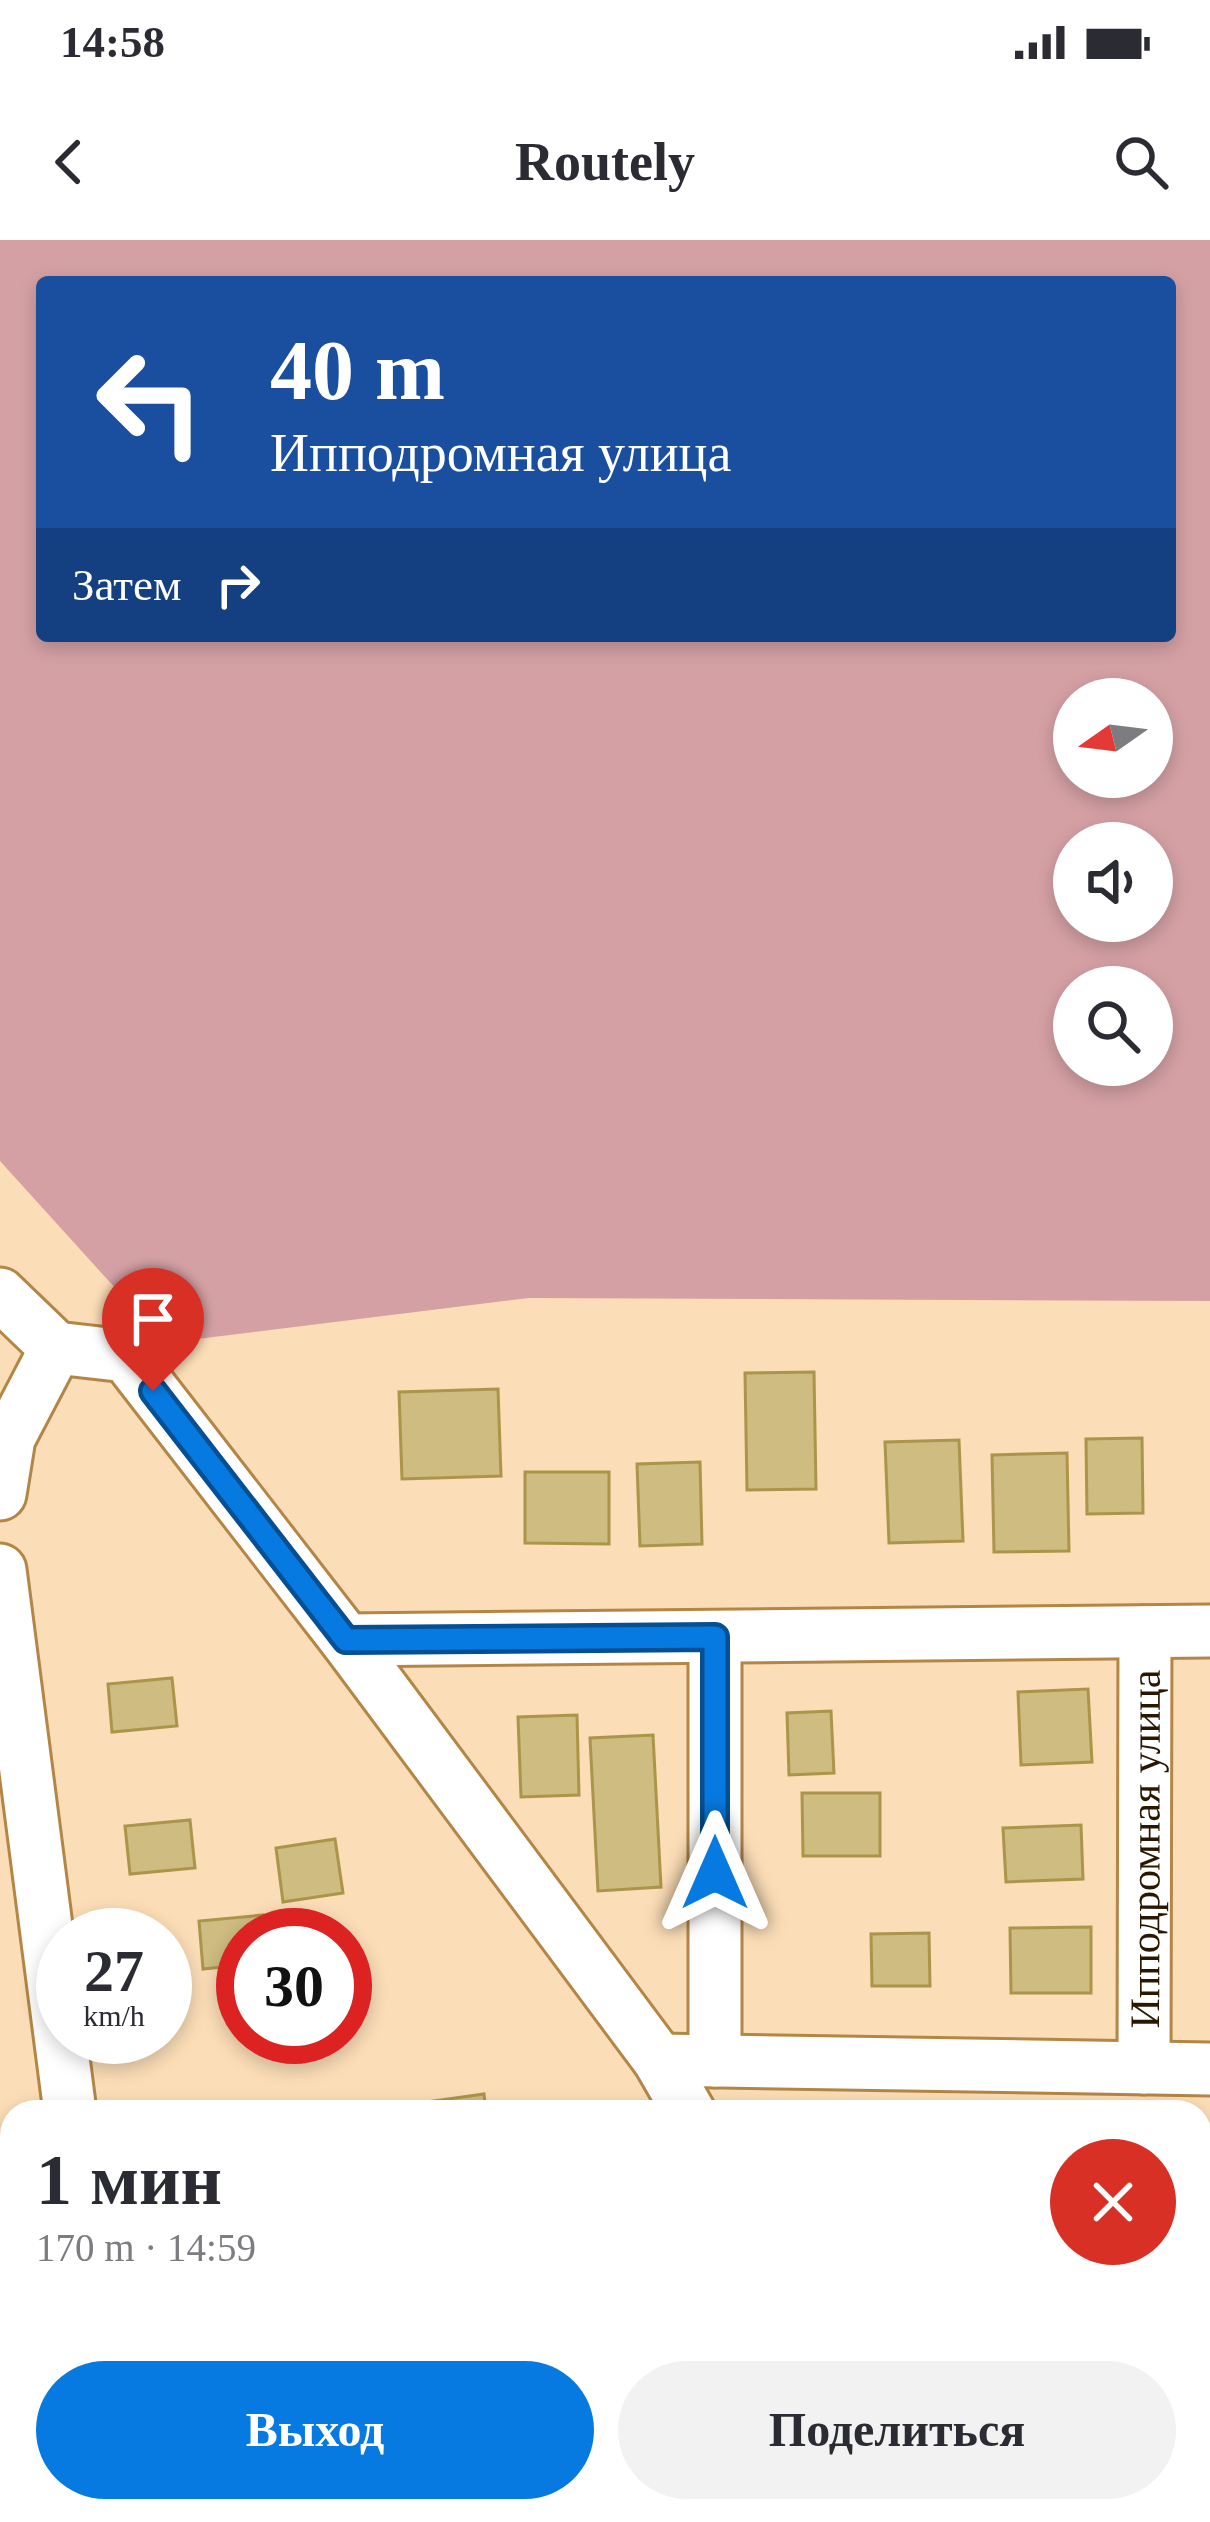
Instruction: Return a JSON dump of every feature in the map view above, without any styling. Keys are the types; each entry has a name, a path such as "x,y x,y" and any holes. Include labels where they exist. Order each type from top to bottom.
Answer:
{"street":[{"path":"0,1294 56,1348 125,1356 346,1640 659,2060 682,2100"},
{"path":"0,1494 9,1438 56,1348"},
{"path":"0,1570 68,2100"},
{"name":"Ипподромная улица","path":"346,1640 1210,1631"},
{"name":"Ипподромная улица","path":"1144,1632 1144,2068"},
{"path":"715,1637 715,2061"},
{"name":"Ипподромная улица","path":"659,2060 1210,2069"}],"shaded area":[{"path":"0,240 1210,240 1210,1301 529,1298 165,1343 0,1161"}],"building":[{"path":"814,1372 816,1489 747,1490 745,1373"},
{"path":"498,1389 501,1476 402,1479 399,1392"},
{"path":"1142,1438 1143,1513 1087,1514 1086,1439"},
{"path":"959,1440 963,1541 889,1543 885,1442"},
{"path":"1067,1453 1069,1551 994,1552 992,1455"},
{"path":"700,1462 702,1544 640,1546 637,1464"},
{"path":"525,1472 609,1472 609,1544 525,1543"},
{"path":"172,1678 177,1726 112,1732 108,1684"},
{"path":"1088,1689 1092,1762 1021,1765 1018,1692"},
{"path":"831,1711 834,1773 789,1775 787,1713"},
{"path":"577,1715 579,1795 521,1797 518,1717"},
{"path":"653,1735 661,1887 598,1891 590,1738"},
{"path":"802,1793 880,1793 880,1856 803,1856"},
{"path":"190,1820 195,1868 130,1874 125,1826"},
{"path":"1081,1825 1083,1879 1006,1882 1003,1828"},
{"path":"335,1839 343,1893 283,1902 276,1848"},
{"path":"216,1919 216,1968 203,1969 199,1921"},
{"path":"1091,1927 1091,1993 1011,1993 1010,1928"},
{"path":"929,1933 930,1986 872,1986 871,1934"},
{"path":"484,2094 485,2100 441,2100"}],"route":[{"path":"153,1391 346,1640 715,1637 715,1873"}]}
